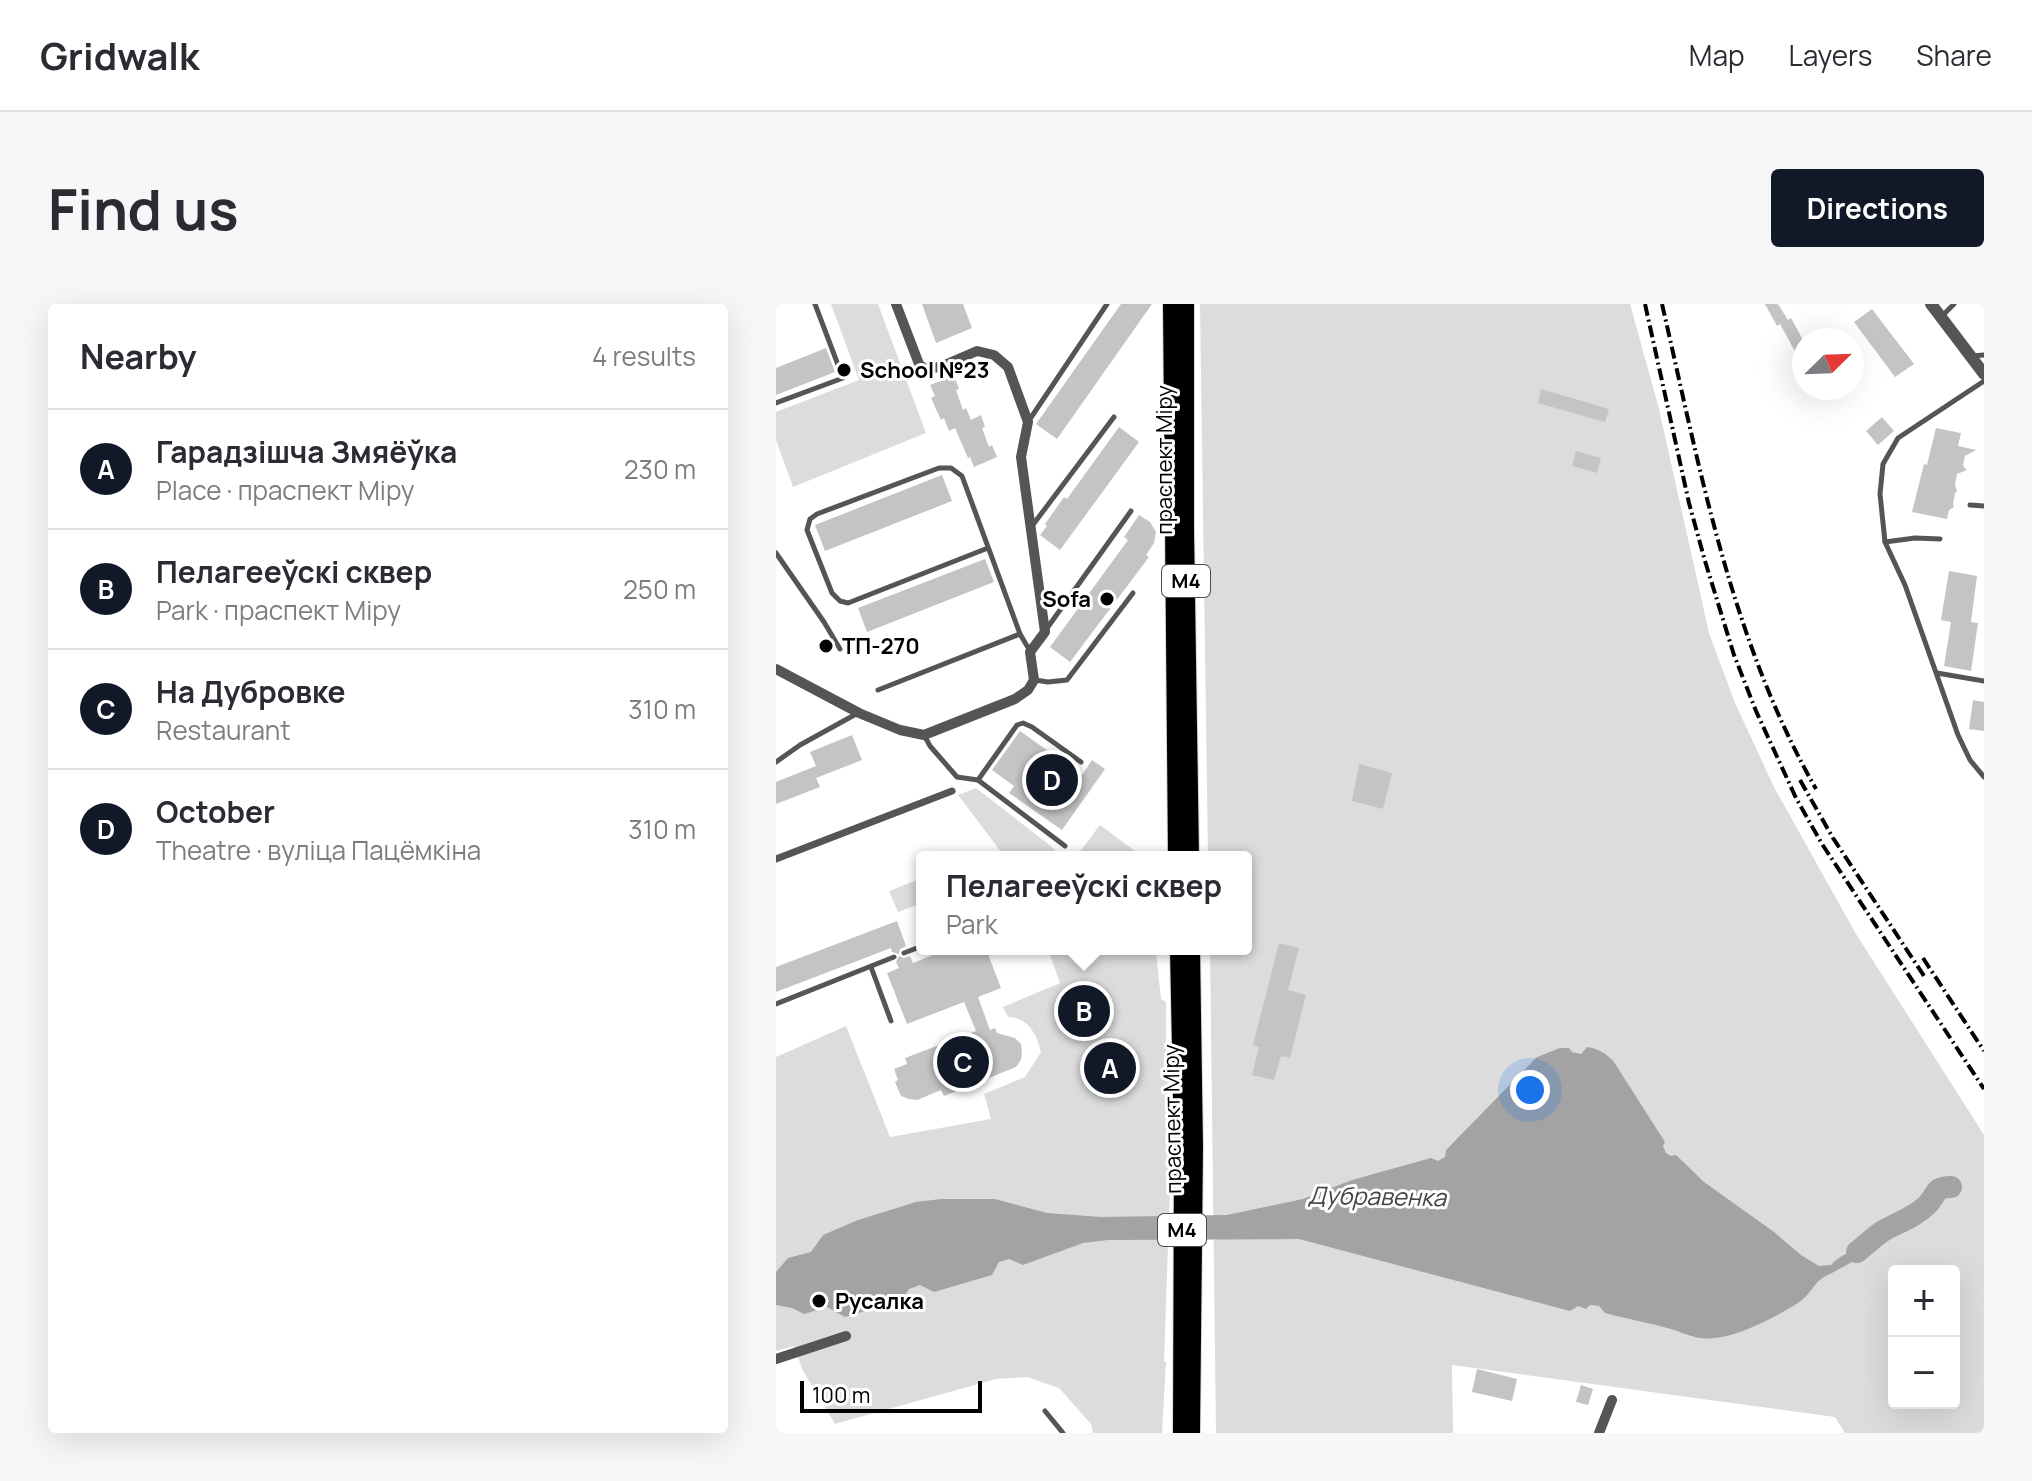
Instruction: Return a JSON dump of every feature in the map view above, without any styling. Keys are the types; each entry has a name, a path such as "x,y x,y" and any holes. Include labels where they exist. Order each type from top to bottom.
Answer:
{"main road":[{"name":"праспект Міру","path":"1171,304 1176,851"},
{"name":"праспект Міру","path":"1186,304 1191,851"},
{"name":"праспект Міру","path":"1178,955 1189,1147"},
{"name":"праспект Міру","path":"1192,955 1188,1314 1192,1433"},
{"name":"праспект Міру","path":"1181,1433 1188,1314"}],"street":[{"path":"776,669 859,713 900,730 924,735 1015,699 1028,690 1034,680 1030,652 1045,632 1021,457 1028,422 1008,367 994,355 977,351 940,367 925,369 919,364 896,304"},
{"path":"1931,304 1984,374"},
{"path":"776,859 952,791"},
{"path":"776,1359 846,1336"},
{"path":"1599,1433 1612,1400"}],"lane":[{"path":"776,403 843,378 815,304"},
{"path":"1028,422 1107,304"},
{"path":"1941,317 1954,304"},
{"path":"1970,356 1984,355"},
{"path":"1984,381 1898,438 1883,464 1880,494 1885,542 1905,585 1964,747 1984,777"},
{"path":"1031,526 1114,417"},
{"path":"988,548 848,603 840,601 832,593 807,530 810,519 817,514 939,468 951,468 962,476 1020,634 1030,652"},
{"path":"1970,505 1984,506"},
{"path":"1045,632 1131,511"},
{"path":"1885,542 1940,539"},
{"path":"776,553 840,649"},
{"path":"1034,680 1067,680 1133,593"},
{"path":"878,690 1020,634"},
{"path":"1936,673 1984,681"},
{"path":"776,762 800,745 859,713"},
{"path":"978,780 1017,725 1023,723 1081,762"},
{"path":"924,735 957,777 978,780 1065,846"},
{"path":"904,953 916,948"},
{"path":"776,1004 894,957"},
{"path":"871,967 891,1021"},
{"path":"1045,1411 1063,1433"}],"shaded area":[{"name":"School №23","path":"831,304 878,304 926,433 793,487 776,440 776,412 859,380"},
{"path":"1200,304 1630,304 1659,409 1709,633 1735,703 1775,789 1856,934 1984,1135 1984,1433 1845,1433 1835,1417 1452,1365 1453,1433 1216,1433 1210,955 1252,955 1252,851 1208,851"},
{"path":"976,788 1055,851 1000,851 958,795"},
{"path":"1100,825 1135,851 1080,851"},
{"path":"916,880 916,905 898,912 889,891"},
{"path":"1050,955 1156,955 1161,999 1166,1002 1172,1130 1162,1433 1093,1433 1091,1424 1059,1388 1027,1377 996,1379 835,1424 803,1371 794,1346 776,1351 776,1057 846,1026 890,1137 991,1119 984,1094 1025,1077 1041,1052 1037,1039 1026,1023 1008,1017 1003,1007 1060,983"}],"water":[{"path":"1587,1047 1602,1052 1614,1062 1665,1142 1666,1153 1676,1155 1704,1182 1801,1255 1819,1266 1831,1265 1880,1232 1877,1240 1856,1259 1822,1279 1793,1306 1746,1330 1711,1338 1694,1337 1605,1313 1599,1306 1590,1305 1586,1309 1578,1306 1570,1311 1299,1239 1108,1240 1083,1243 1023,1265 1009,1259 999,1262 992,1275 934,1292 920,1285 909,1289 902,1300 845,1317 827,1307 804,1314 776,1305 776,1272 788,1258 811,1252 823,1235 858,1220 916,1202 995,1199 1047,1213 1101,1217 1227,1215 1303,1199 1352,1180 1431,1158 1438,1161 1537,1057 1560,1048 1569,1048 1581,1054"}],"building":[{"path":"922,304 963,304 972,328 936,343"},
{"path":"1121,304 1152,304 1057,439 1036,424"},
{"path":"1765,304 1778,304 1788,320 1791,318 1796,328 1792,328 1792,346 1780,324 1777,326"},
{"path":"1872,309 1914,364 1895,377 1864,335 1864,328 1858,328 1854,322"},
{"path":"826,348 835,372 776,395 776,368"},
{"path":"954,376 963,410 966,408 971,420 981,415 989,447 992,445 997,457 974,467 955,428 949,431 931,398 935,396 930,385"},
{"path":"1541,389 1609,409 1605,422 1538,403"},
{"path":"1882,417 1894,431 1878,445 1866,431"},
{"path":"1119,427 1139,442 1060,550 1040,535 1047,526 1045,524"},
{"path":"1936,428 1961,433 1958,446 1976,450 1965,456 1963,466 1967,470 1957,474 1954,507 1949,510 1947,519 1912,512"},
{"path":"1576,451 1601,458 1597,473 1572,466"},
{"path":"942,475 952,501 825,551 815,525"},
{"path":"1139,515 1150,522 1156,532 1154,543 1146,555 1149,557 1070,662 1050,647 1128,540 1124,537"},
{"path":"985,559 994,582 867,632 858,608"},
{"path":"1949,571 1977,576 1971,622 1978,623 1971,671 1944,666 1951,622 1941,620"},
{"path":"1973,700 1984,702 1984,731 1969,729"},
{"path":"1020,731 1082,775 1092,760 1105,769 1062,830 1009,793 1014,786 992,770"},
{"path":"852,735 862,760 816,778 820,787 776,804 776,782 816,766 810,752"},
{"path":"1359,764 1392,773 1383,809 1352,801"},
{"path":"897,921 906,946 900,949 899,954 892,952 891,948 776,992 776,967"},
{"path":"1279,943 1299,948 1288,990 1306,995 1290,1058 1281,1056 1274,1080 1252,1075 1259,1047 1253,1045"},
{"path":"933,955 988,955 1001,988 978,997 990,1030 995,1028 997,1033 1015,1038 1021,1044 1021,1060 1016,1067 944,1096 941,1090 917,1100 901,1096 894,1069 907,1064 905,1058 976,1031 964,1002 907,1024 887,973 899,968 896,962 899,956 910,956 913,963"},
{"path":"1477,1369 1517,1379 1512,1401 1472,1392"},
{"path":"1581,1385 1593,1389 1588,1405 1576,1402"}],"waterway":[{"name":"Дубравенка","path":"1857,1252 1883,1231 1922,1209 1938,1190 1951,1187"}],"railway":[{"path":"1645,304 1689,503 1734,655 1756,711 1796,798 1822,844 1984,1089"},
{"path":"1662,304 1705,491 1740,614 1761,674 1816,789"},
{"path":"1800,780 1833,838 1924,976"},
{"path":"1923,958 1984,1051"}],"place":[{"name":"School №23","path":"844,370"},
{"name":"Sofa","path":"1107,599"},
{"name":"ТП-270","path":"826,646"},
{"name":"October","path":"1052,780"},
{"name":"Пелагееўскі сквер","path":"1084,1011"},
{"name":"На Дубровке","path":"963,1062"},
{"name":"Гарадзішча Змяёўка","path":"1110,1068"},
{"name":"Русалка","path":"819,1301"}]}
